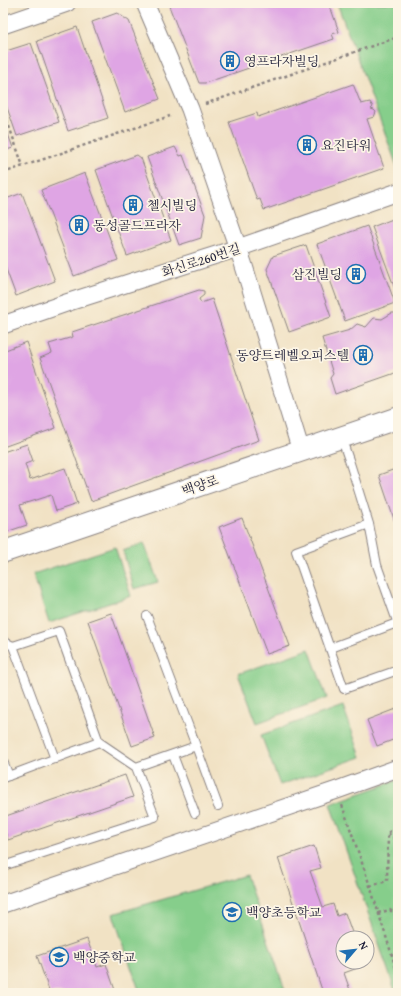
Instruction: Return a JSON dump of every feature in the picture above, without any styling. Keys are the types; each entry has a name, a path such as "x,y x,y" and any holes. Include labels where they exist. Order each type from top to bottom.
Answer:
{"street":[{"path":"3,25 67,3"},
{"path":"145,3 190,109 238,248 300,451"},
{"name":"화신로260번길","path":"3,325 69,302 238,248 398,192"},
{"name":"백양로","path":"3,552 398,418"},
{"path":"3,904 398,768"}],"lane":[{"path":"330,648 398,623 376,565 369,524 349,460 340,437"},
{"path":"369,524 296,551 344,689 398,670"},
{"path":"147,616 218,806"},
{"path":"3,866 155,817 136,767 99,742 59,631 13,646"},
{"path":"3,641 13,646 55,759"},
{"path":"3,761 6,777 99,742"},
{"path":"136,767 196,746"},
{"path":"173,755 195,813"}],"path":[{"path":"205,104 398,38"},
{"path":"3,109 22,166"},
{"path":"3,173 170,116"},
{"path":"341,800 398,971"},
{"path":"370,886 387,881 388,834 398,825"},
{"path":"388,834 398,841"},
{"path":"378,912 390,910 398,916"}],"green space":[{"path":"337,3 398,3 398,169"},
{"path":"144,543 158,582 134,589 123,551"},
{"path":"115,547 131,596 49,623 33,574"},
{"path":"309,649 327,698 257,723 238,674"},
{"path":"343,706 361,757 280,785 261,735"},
{"path":"398,780 398,993 396,993 330,804"},
{"path":"246,875 286,993 140,993 113,914"}],"building":[{"name":"영프라자빌딩","path":"170,3 329,3 339,32 332,34 334,39 205,83 199,83 169,6"},
{"path":"117,13 129,21 160,99 125,112 92,22"},
{"path":"77,27 108,118 68,131 37,41"},
{"path":"31,43 59,122 17,136 3,96 3,52"},
{"name":"요진타워","path":"353,84 361,104 370,102 373,107 371,109 376,112 374,117 367,119 384,168 264,210 260,199 257,200 229,122 257,113 258,117"},
{"path":"3,120 13,148 3,151"},
{"path":"175,147 180,156 183,155 205,215 201,238 179,245 147,157"},
{"name":"첼시빌딩","path":"137,155 141,158 171,240 127,256 96,170"},
{"name":"동성골드프라자","path":"85,173 118,260 74,276 41,190"},
{"path":"22,193 55,281 16,296 3,261 3,200"},
{"path":"398,217 398,297 372,227"},
{"name":"삼진빌딩","path":"367,226 395,303 345,321 317,244"},
{"path":"306,245 331,317 289,332 267,269 273,256"},
{"path":"199,290 204,291 204,295 199,299 201,303 212,299 259,440 91,501 40,358 52,353 49,344 73,337 72,332"},
{"name":"동양트레벨오피스텔","path":"392,313 398,313 398,372 335,394 330,378 333,374 322,338 350,330 357,324 366,327 374,318 382,319"},
{"path":"26,342 56,428 3,447 3,351"},
{"path":"27,444 33,461 25,464 30,480 65,468 77,504 56,511 51,495 20,505 27,525 6,532 3,524 3,452"},
{"path":"398,468 398,531 379,475"},
{"path":"242,518 290,646 267,654 219,527"},
{"path":"111,613 155,738 132,746 88,621"},
{"path":"398,708 398,738 377,746 367,720"},
{"path":"125,775 133,797 8,840 3,825 3,817"},
{"path":"314,846 321,868 310,871 323,907 333,904 337,916 345,913 351,930 335,930 335,970 352,970 344,973 351,993 323,993 278,858"},
{"path":"87,939 97,967 106,964 116,993 50,993 37,956"}],"place":[{"name":"영프라자빌딩","path":"230,61"},
{"name":"요진타워","path":"307,145"},
{"name":"첼시빌딩","path":"133,205"},
{"name":"동성골드프라자","path":"79,225"},
{"name":"삼진빌딩","path":"356,274"},
{"name":"동양트레벨오피스텔","path":"363,355"},
{"name":"백양초등학교","path":"232,912"},
{"name":"백양중학교","path":"59,957"}]}
